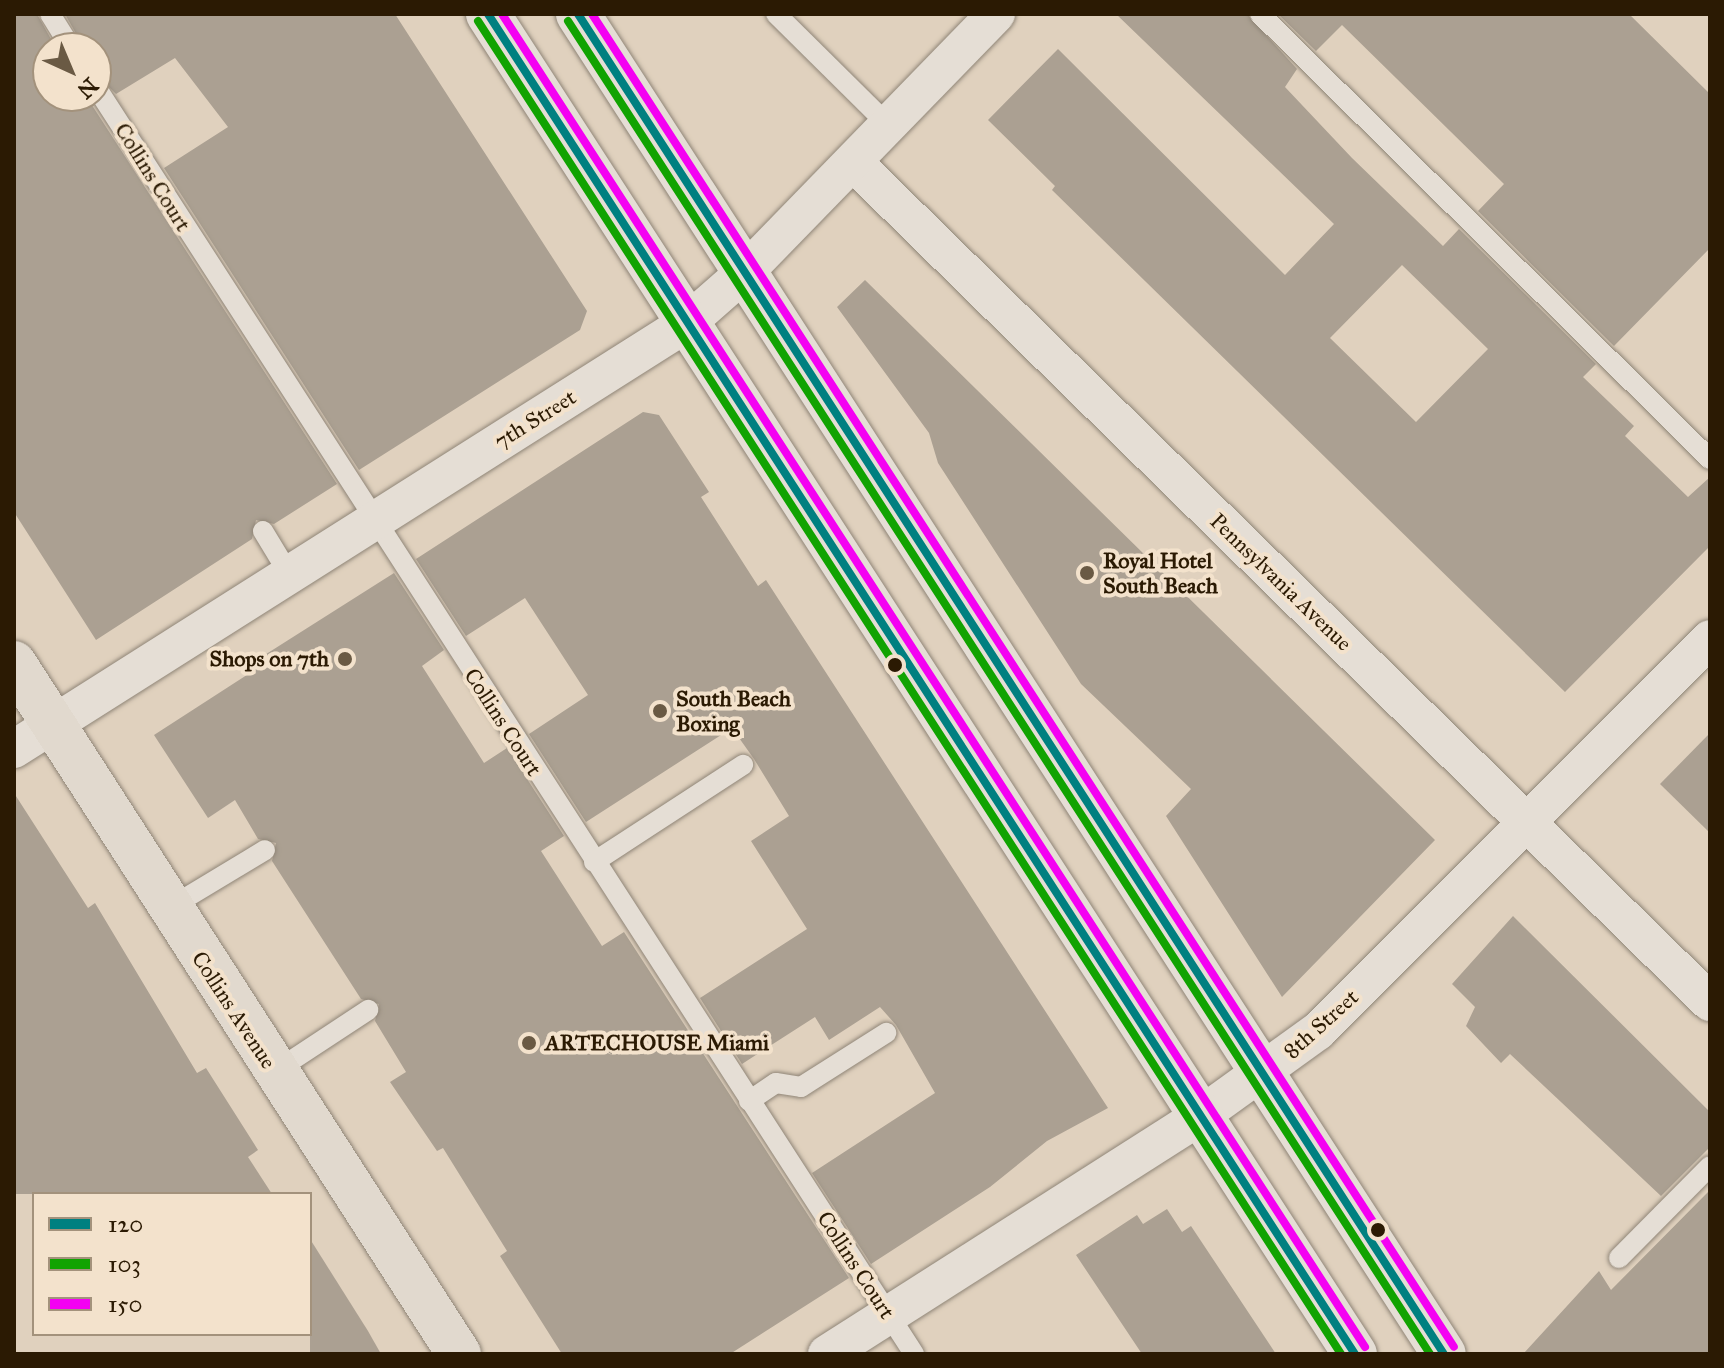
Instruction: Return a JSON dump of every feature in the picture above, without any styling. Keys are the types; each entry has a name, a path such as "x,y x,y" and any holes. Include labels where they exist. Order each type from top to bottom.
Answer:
{"main road":[{"path":"488,14 1355,1354"},
{"path":"578,14 1444,1354"},
{"name":"Collins Avenue","path":"14,663 274,1072 459,1354"}],"street":[{"name":"7th Street","path":"14,749 687,323 745,272 996,14"},
{"name":"Pennsylvania Avenue","path":"853,162 1710,1002"},
{"name":"8th Street","path":"827,1354 1263,1075 1318,1031 1710,639"}],"lane":[{"path":"50,14 61,32"},
{"path":"776,14 888,125"},
{"path":"1260,14 1710,459"},
{"name":"Collins Court","path":"112,112 373,522 914,1354"},
{"path":"263,531 289,574"},
{"path":"594,862 743,765"},
{"path":"169,908 265,850"},
{"path":"274,1072 368,1010"},
{"path":"749,1101 776,1083 801,1087 886,1033"},
{"path":"1619,1258 1710,1166"}],"building":[{"path":"14,14 37,14 47,32 32,32 32,112 96,112 337,484 274,524 256,520 252,539 96,640 14,512"},
{"path":"65,14 395,14 587,311 580,330 359,470 164,168 228,127 175,58 116,94 112,90 112,32 75,32"},
{"path":"1116,14 1247,14 1297,69 1285,87 1352,158 1443,246 1459,229 1596,364 1583,377 1634,426 1625,436 1688,497 1710,477 1710,546 1565,692 1052,190 1055,186 988,120 1058,49 1285,275 1334,224","holes":["1402,265 1488,349 1416,422 1330,338"]},
{"path":"1278,14 1629,14 1710,94 1710,248 1614,346 1478,211 1504,184 1342,25 1316,51"},
{"name":"Royal Hotel South Beach","path":"865,280 1435,840 1282,997 1166,816 1191,789 1081,684 938,463 929,433 837,307"},
{"path":"643,412 659,415 709,492 701,497 758,586 766,580 1108,1108 1047,1141 990,1187 871,1264 812,1173 935,1093 896,1025 880,1007 829,1040 815,1017 742,1064 700,998 807,929 751,841 789,816 754,759 732,728 586,822 529,734 588,695 525,598 466,636 416,559"},
{"path":"394,573 444,650 422,666 484,763 507,748 564,836 541,851 602,946 624,932 849,1278 730,1354 562,1354 500,1256 507,1251 443,1148 437,1151 390,1082 406,1072 375,1021 379,1004 361,999 272,861 276,843 258,839 235,800 208,818 154,735 253,671 249,665"},
{"path":"1710,733 1710,833 1660,784"},
{"path":"14,793 88,908 95,903 197,1073 206,1068 258,1150 248,1157 271,1192 14,1194"},
{"path":"1513,916 1710,1112 1710,1147 1661,1196 1510,1054 1501,1063 1466,1026 1475,1007 1452,984"},
{"path":"1710,1190 1710,1354 1523,1354 1599,1271 1611,1290"},
{"path":"1167,1209 1182,1232 1191,1226 1276,1354 1142,1354 1076,1255 1137,1215 1143,1224"},
{"path":"312,1242 381,1354 310,1354 312,1336"}],"transit line":[{"name":"120","path":"488,14 1355,1354"},
{"name":"150","path":"502,14 1365,1347"},
{"name":"120","path":"578,14 1444,1354"},
{"name":"150","path":"592,14 1454,1347"},
{"name":"103","path":"478,21 1341,1354"},
{"name":"103","path":"568,21 1430,1354"}],"place":[{"name":"Royal Hotel South Beach","path":"1087,573"},
{"name":"Shops on 7th","path":"345,659"},
{"name":"South Beach Boxing","path":"660,711"},
{"name":"ARTECHOUSE Miami","path":"529,1043"}]}
